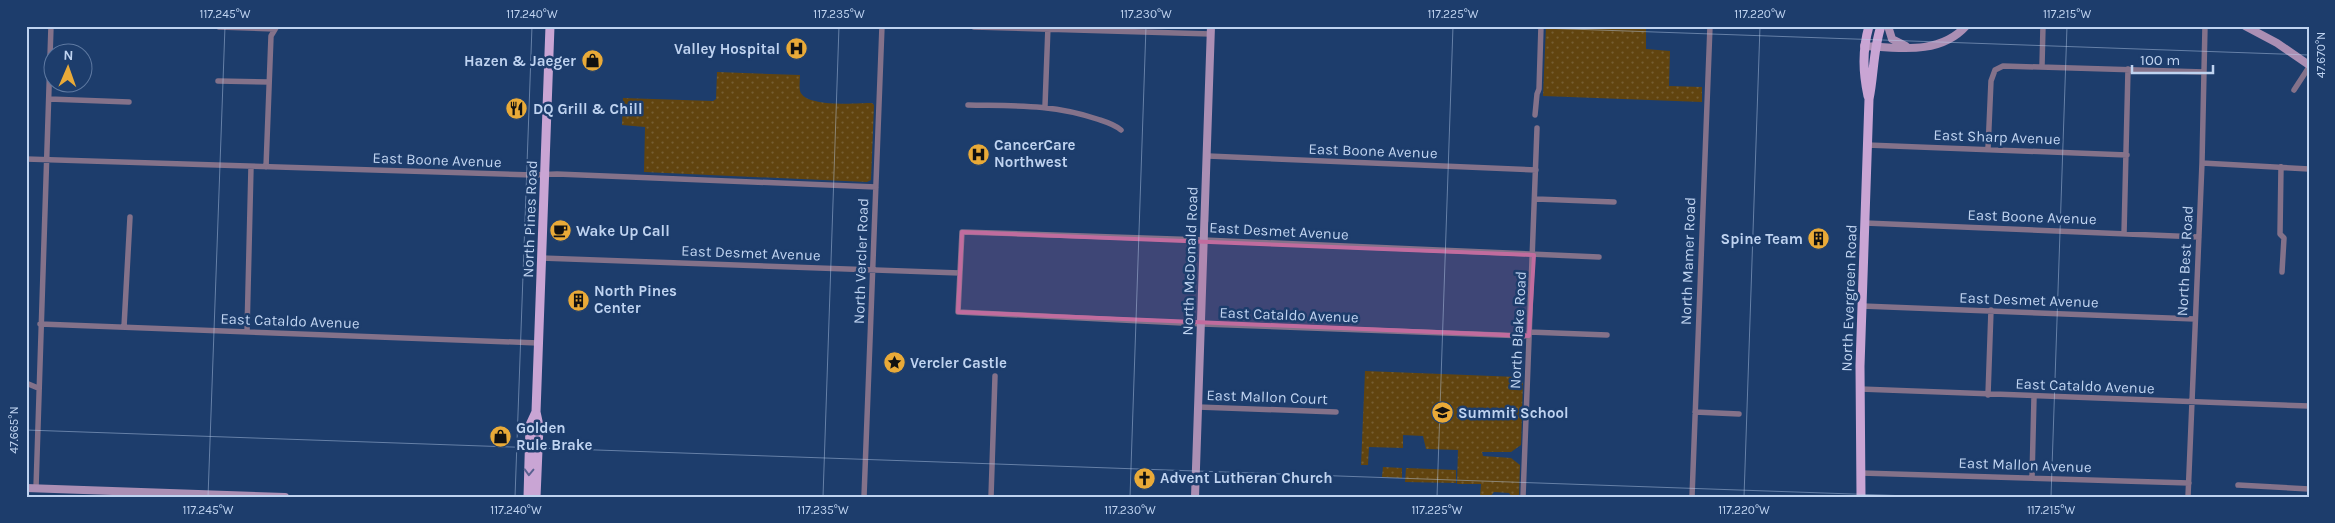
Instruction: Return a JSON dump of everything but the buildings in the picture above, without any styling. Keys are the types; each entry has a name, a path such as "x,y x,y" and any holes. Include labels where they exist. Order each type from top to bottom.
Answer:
{"main road":[{"name":"North Pines Road","path":"536,497 539,426 536,412 538,343 550,26"},
{"name":"North Evergreen Road","path":"1861,497 1860,390 1868,99 1863,73 1864,46 1869,26"},
{"name":"North Evergreen Road","path":"1868,99 1874,75 1875,47 1881,26"},
{"name":"North Pines Road","path":"528,497 530,425 536,412"}],"street":[{"path":"36,488 51,26"},
{"path":"219,26 276,28 272,36 266,167"},
{"name":"North Vercler Road","path":"864,497 882,26"},
{"path":"1535,115 1536,94 1539,89 1542,26"},
{"name":"North Mamer Road","path":"1692,497 1710,26"},
{"path":"1888,26 1892,39 1910,48"},
{"path":"1864,46 1910,48 1938,45 1958,35 1966,26"},
{"path":"2042,66 2043,26"},
{"name":"North Best Road","path":"2188,497 2202,163 2205,26"},
{"path":"2245,26 2277,43 2309,66 2294,90"},
{"path":"974,27 1211,30"},
{"path":"1045,106 1048,28"},
{"name":"North McDonald Road","path":"1195,497 1211,30"},
{"path":"1988,149 1990,81 1996,70 2010,65 2204,72"},
{"path":"2124,234 2128,69"},
{"path":"218,81 270,82"},
{"path":"49,99 129,102"},
{"path":"968,105 1045,106 1080,113 1116,125 1121,130"},
{"name":"North Blake Road","path":"1523,497 1534,255 1537,128"},
{"name":"East Sharp Avenue","path":"1867,145 2127,155"},
{"name":"East Boone Avenue","path":"1208,156 1536,170"},
{"name":"East Boone Avenue","path":"26,159 545,174 876,187"},
{"path":"2202,163 2309,169"},
{"path":"2281,166 2280,234 2284,238 2282,272"},
{"path":"247,332 251,167"},
{"path":"1536,198 1614,202"},
{"path":"124,327 130,216"},
{"name":"East Boone Avenue","path":"1864,223 2198,237"},
{"name":"East Desmet Avenue","path":"542,258 960,273 962,232 1204,240 1534,255"},
{"name":"North Blake Road","path":"1534,255 1598,258"},
{"name":"East Cataldo Avenue","path":"960,273 958,312 1202,324 1607,335"},
{"name":"East Desmet Avenue","path":"1862,306 2195,319"},
{"path":"1988,395 1991,310"},
{"name":"East Cataldo Avenue","path":"40,324 538,343"},
{"path":"991,497 995,376"},
{"path":"26,383 38,388"},
{"name":"East Cataldo Avenue","path":"1860,390 2309,406"},
{"path":"2032,478 2034,397"},
{"name":"East Mallon Court","path":"1198,407 1336,412"},
{"path":"1695,412 1739,414"},
{"name":"East Mallon Avenue","path":"1862,473 2189,483"},
{"path":"2238,485 2309,489"},
{"path":"26,488 285,497"}],"highlighted area":[{"path":"962,232 1534,255 1529,336 958,312"}],"shaded area":[{"path":"1546,26 1646,26 1646,49 1670,51 1669,86 1702,87 1702,102 1543,96"},
{"path":"717,72 800,75 800,91 811,100 844,104 872,103 874,105 871,180 867,182 644,172 645,127 622,125 623,98 713,101 716,99"},
{"name":"Summit School","path":"1365,371 1518,377 1523,381 1521,445 1511,452 1482,452 1483,456 1511,458 1520,465 1519,497 1512,497 1509,493 1494,492 1490,497 1480,497 1481,484 1457,484 1458,450 1426,449 1423,436 1403,435 1403,448 1369,447 1368,465 1361,465"},
{"path":"1383,467 1402,468 1402,478 1382,477"},
{"path":"1406,468 1456,470 1456,483 1405,482"}],"place":[{"name":"Valley Hospital","path":"796,49"},
{"name":"Hazen & Jaeger","path":"592,61"},
{"name":"DQ Grill & Chill","path":"517,109"},
{"name":"CancerCare Northwest","path":"978,154"},
{"name":"Wake Up Call","path":"560,231"},
{"name":"Spine Team","path":"1819,239"},
{"name":"North Pines Center","path":"578,300"},
{"name":"Vercler Castle","path":"894,363"},
{"name":"Summit School","path":"1442,413"},
{"name":"Golden Rule Brake","path":"500,437"},
{"name":"Advent Lutheran Church","path":"1144,478"}]}
